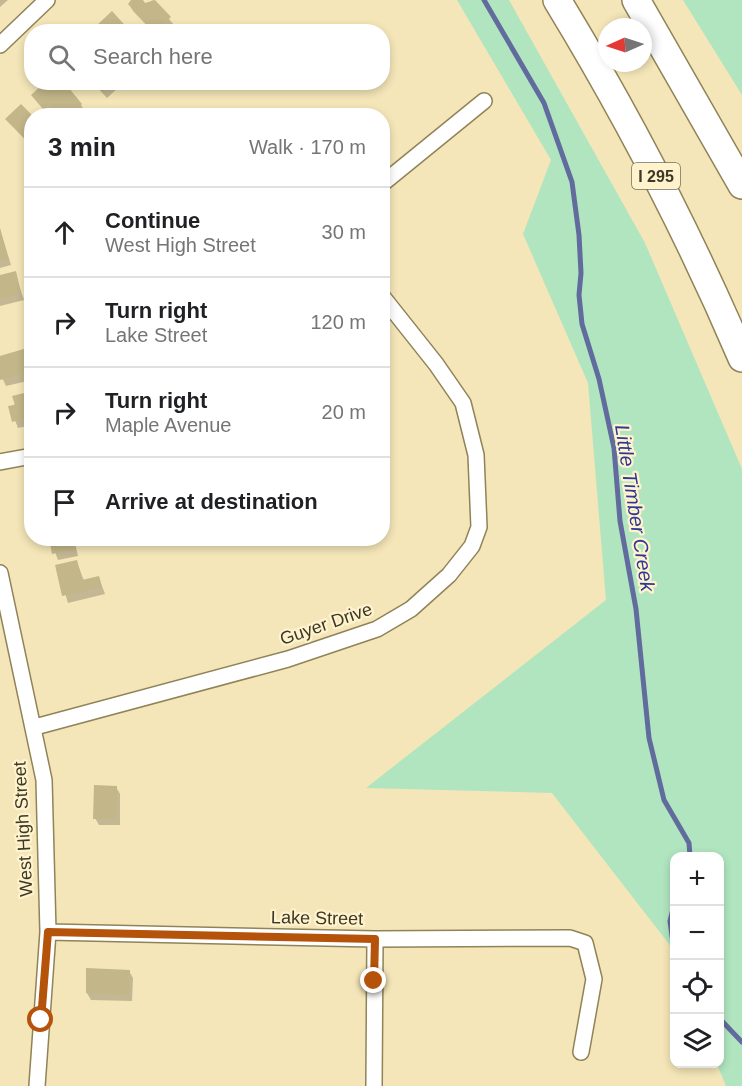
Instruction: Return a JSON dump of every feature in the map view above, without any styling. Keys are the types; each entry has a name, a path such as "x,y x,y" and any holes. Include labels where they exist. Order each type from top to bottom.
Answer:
{"highway":[{"name":"I 295","path":"557,0 611,89 698,256 742,358"},
{"path":"636,0 742,185"}],"street":[{"path":"0,45 47,0"},
{"path":"390,177 484,101"},
{"name":"Guyer Drive","path":"35,727 288,659 377,629 411,609 449,575 472,546 479,527 476,455 463,403 436,364 390,306"},
{"path":"0,462 24,458"},
{"name":"West High Street","path":"0,573 35,727 44,780 48,932 37,1086"},
{"name":"Lake Street","path":"48,932 375,939 570,938 585,943 594,979 581,1052"},
{"path":"374,1086 375,939"}],"green space":[{"path":"457,0 509,0 645,243 742,469 742,1086 726,1086 719,1068 724,1068 724,852 670,852 670,947 552,793 366,788 606,600 588,383 523,234 551,160"},
{"path":"683,0 742,0 742,95"}],"building":[{"path":"131,0 143,0 145,3 155,0 171,17 163,24 147,24 128,4"},
{"path":"112,11 124,24 98,24"},
{"path":"36,90 71,90 82,104 78,108 54,108 50,103 42,108 31,95"},
{"path":"21,104 25,108 24,138 5,119"},
{"path":"0,228 8,258 0,260"},
{"path":"16,271 21,293 0,299 0,275"},
{"path":"24,349 24,374 0,380 0,356"},
{"path":"24,393 24,419 12,422 8,406 15,405 12,396"},
{"path":"50,546 74,546 75,549 52,554"},
{"path":"77,560 82,580 99,576 102,587 62,596 55,565"},
{"path":"94,785 117,786 117,819 93,819"},
{"path":"86,968 130,970 129,995 86,993"}],"waterway":[{"name":"Little Timber Creek","path":"484,0 544,103 572,182 579,235 581,273 579,295 582,324 599,379 614,448 620,521 636,609 649,738 664,800 689,843 690,852"},
{"name":"Little Timber Creek","path":"724,1023 742,1042"}],"route":[{"path":"41,1020 48,932 375,939 374,981"}]}
